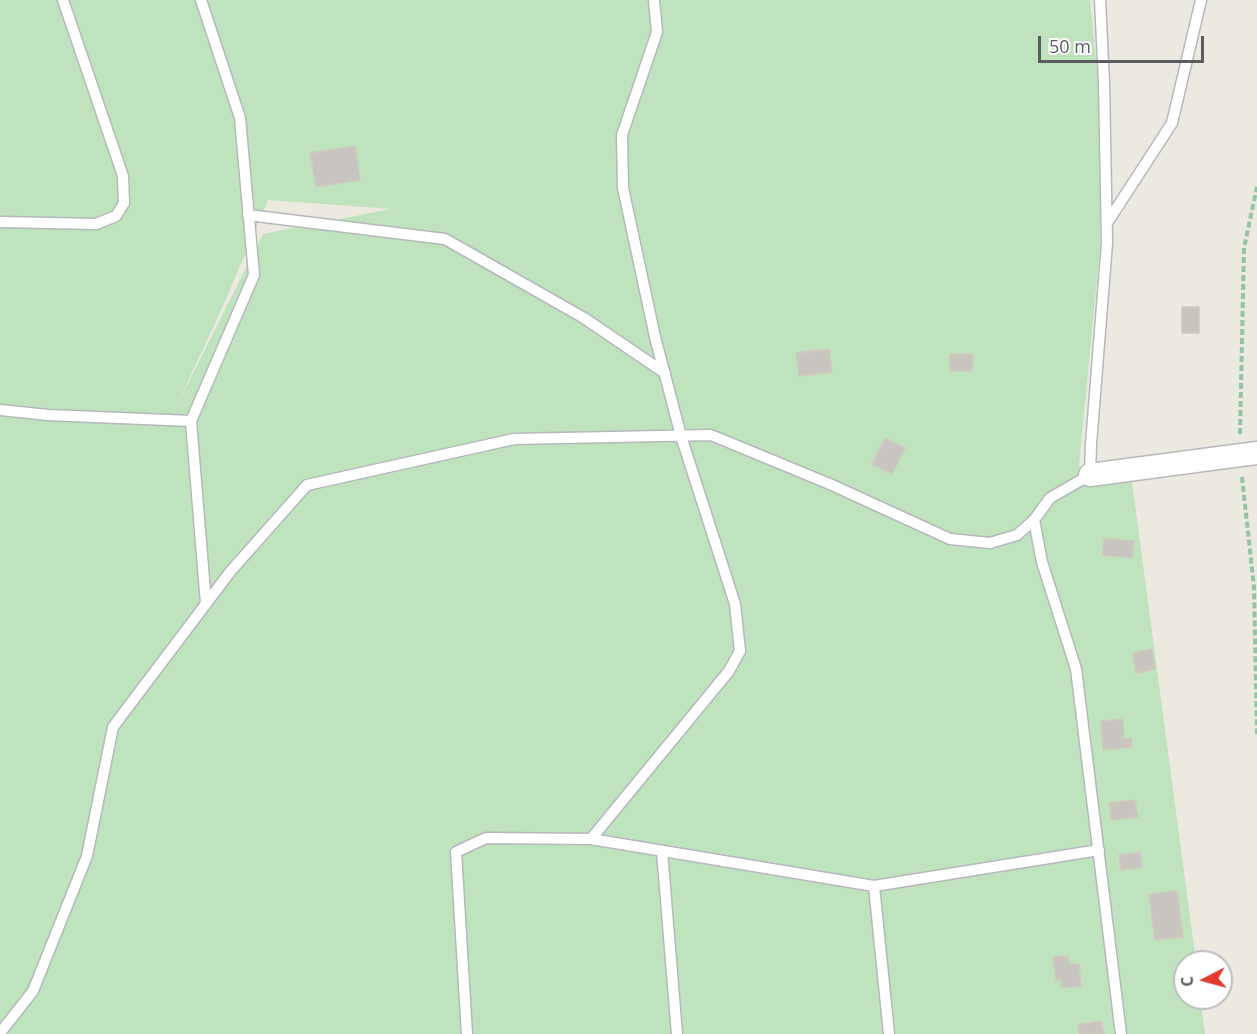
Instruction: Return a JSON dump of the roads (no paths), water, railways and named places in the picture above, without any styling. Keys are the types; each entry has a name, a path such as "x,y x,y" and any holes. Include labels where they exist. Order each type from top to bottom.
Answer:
{"street":[{"path":"1090,475 1257,453"}],"lane":[{"path":"0,222 96,224 116,216 124,203 123,176 63,0"},
{"path":"201,0 240,118 254,275 191,421 206,604"},
{"path":"591,839 729,671 740,651 735,604 681,436 623,188 622,135 657,32 654,0"},
{"path":"0,1033 33,991 87,856 113,727 230,572 307,484 513,439 711,435 832,485 950,539 990,543 1017,535 1034,520 1050,498 1090,475 1107,243 1100,0"},
{"path":"1107,223 1172,123 1201,0"},
{"path":"248,215 445,239 584,318 665,373"},
{"path":"0,410 48,415 191,421"},
{"path":"1034,520 1042,562 1076,669 1121,1034"},
{"path":"467,1034 456,852 486,837 591,839 874,886 1099,850"},
{"path":"662,851 677,1034"},
{"path":"874,886 889,1034"}]}
